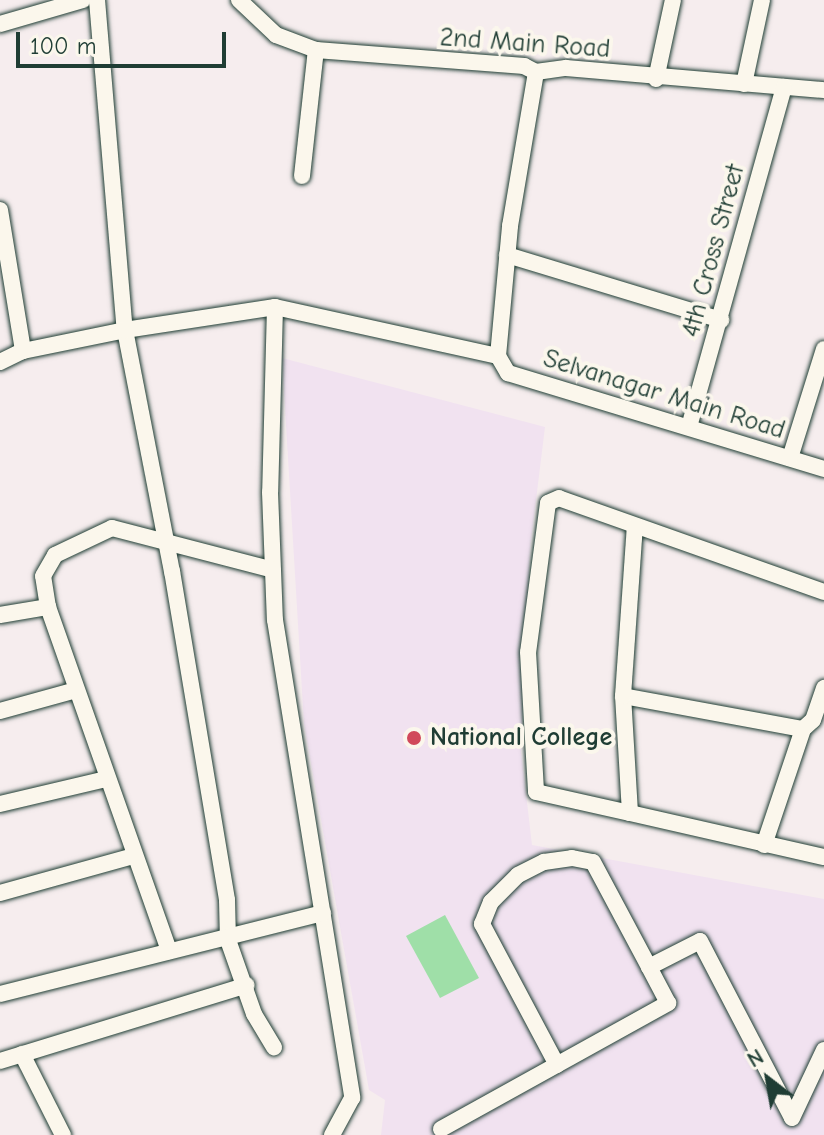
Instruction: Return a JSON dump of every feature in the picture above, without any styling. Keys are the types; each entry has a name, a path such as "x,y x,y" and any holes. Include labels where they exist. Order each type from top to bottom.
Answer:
{"street":[{"path":"0,24 83,0"},
{"path":"97,0 125,330 166,542 227,900 228,940 247,985 254,1014 274,1047"},
{"name":"2nd Main Road","path":"240,0 276,35 316,50 524,66 536,72 566,68 656,79 824,90"},
{"path":"656,79 673,0"},
{"path":"744,84 762,0"},
{"path":"302,176 316,50"},
{"path":"0,362 23,351 125,330 275,307 498,356 507,255 536,72"},
{"name":"4th Cross Street","path":"689,427 784,87"},
{"path":"0,210 6,283 23,351"},
{"path":"507,255 721,320"},
{"path":"275,307 275,620 352,1098 332,1135"},
{"path":"790,458 824,349"},
{"name":"Selvanagar Main Road","path":"498,356 508,373 824,469"},
{"path":"824,592 559,498 548,503 528,652 536,792 824,857"},
{"path":"630,813 623,696 635,526"},
{"path":"169,951 133,856 48,607 43,576 55,555 99,530 112,528 273,570"},
{"path":"0,615 48,607"},
{"path":"764,845 803,729 813,720 824,688"},
{"path":"0,711 76,690"},
{"path":"623,696 803,729"},
{"path":"0,804 106,779"},
{"path":"0,893 133,856"},
{"path":"441,1129 557,1065 668,1003 593,862 572,858 544,862 518,875 491,902 482,924 557,1065"},
{"path":"0,994 169,951 228,940 323,913"},
{"path":"649,967 700,941 792,1118 824,1050"},
{"path":"0,1061 247,985"},
{"path":"22,1054 63,1135"}],"shaded area":[{"name":"National College","path":"282,358 545,427 530,549 521,751 532,845 824,899 824,1135 381,1135 385,1100 369,1090 304,724"}],"green space":[{"path":"445,915 479,978 440,998 406,936"}],"place":[{"name":"National College","path":"414,738"}]}
